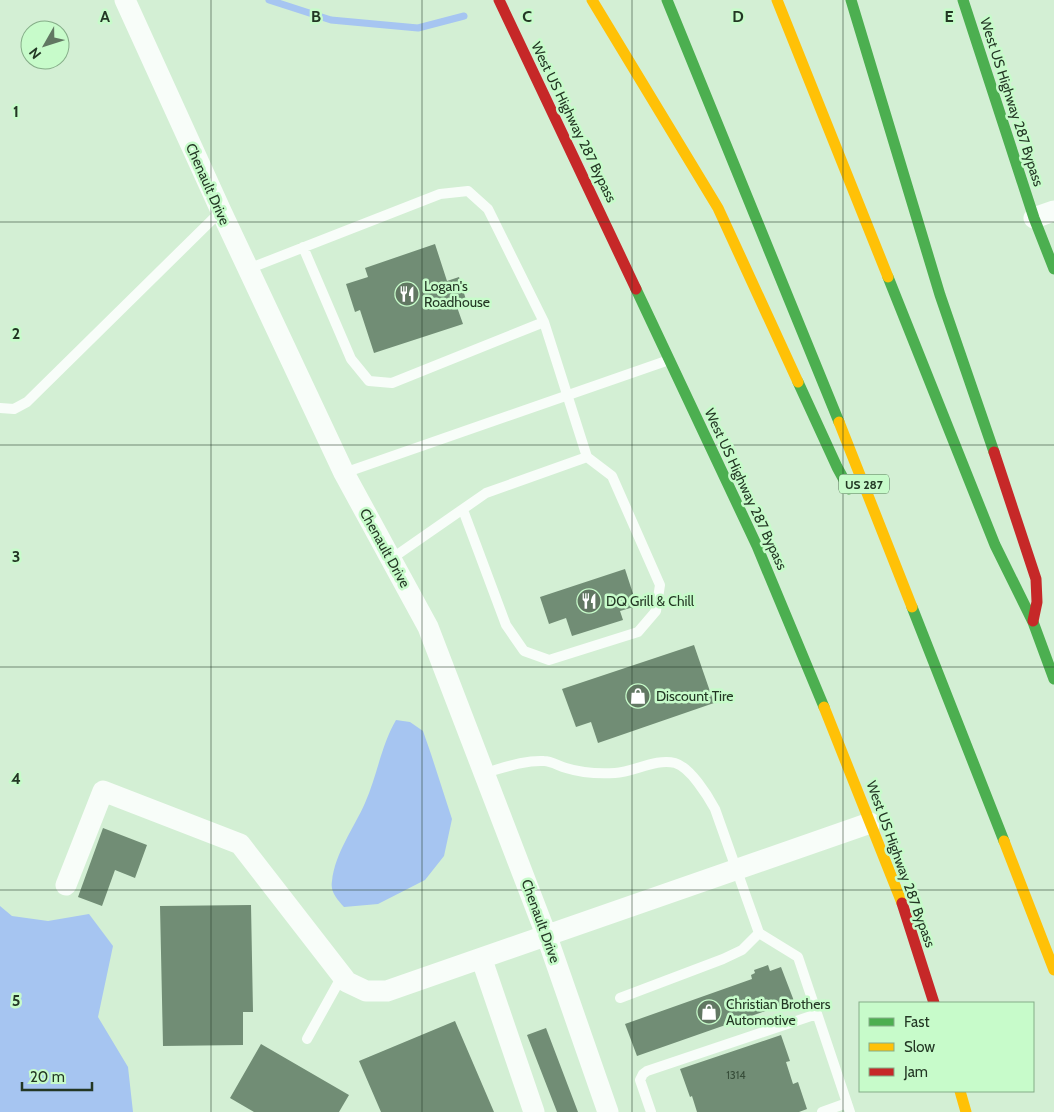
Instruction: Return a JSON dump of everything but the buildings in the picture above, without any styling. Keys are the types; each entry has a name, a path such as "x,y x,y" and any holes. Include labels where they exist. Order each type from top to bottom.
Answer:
{"main road":[{"name":"West US Highway 287 Bypass","path":"499,0 757,546 827,714 904,909 934,1002"},
{"path":"592,0 718,208 837,467 855,501"},
{"name":"US 287","path":"667,0 871,501 1054,970"},
{"path":"777,0 995,545 1032,622 1054,678"},
{"path":"851,0 940,295 1036,579 1037,602 1032,622"},
{"name":"West US Highway 287 Bypass","path":"962,0 1034,218 1054,269"},
{"path":"864,518 869,527 888,547"},
{"path":"960,1092 966,1112"}],"street":[{"name":"Chenault Drive","path":"125,0 220,211 344,472 428,627 547,937 608,1112"},
{"path":"1034,218 1054,212"},
{"path":"66,886 103,791 240,844 347,982 366,991 387,991 482,960 870,823"},
{"path":"482,960 534,1112"}],"lane":[{"path":"248,269 440,194 468,191 488,209 544,322 586,457 612,476 660,585 656,611 638,632 549,660 524,651 506,625 463,510"},
{"path":"0,408 14,409 28,402 220,211"},
{"path":"303,247 351,359 369,381 392,383 544,322"},
{"path":"344,472 670,360"},
{"path":"391,559 486,494 586,457"},
{"path":"484,773 518,764 545,761 567,769 593,774 618,773 654,764 676,763 693,776 706,791 715,808 759,933 798,958 848,1108 822,1112"},
{"path":"620,998 723,959 742,950 759,933"},
{"path":"307,1039 342,976"},
{"path":"651,1112 640,1080 647,1071 817,1014"}],"water":[{"path":"396,720 410,722 423,731 452,819 444,856 425,880 378,904 344,907 332,889 334,871 341,851 365,803"},
{"path":"0,906 12,916 48,921 89,914 113,946 98,1017 128,1067 133,1112 0,1112"}],"waterway":[{"path":"269,0 331,20 418,28 464,16"}],"traffic: fast":[{"path":"667,0 839,422"},
{"path":"851,0 940,295 994,452"},
{"path":"963,0 1034,218 1054,269"},
{"path":"888,277 995,545 1033,622 1054,679"},
{"path":"636,289 757,546 824,707"},
{"path":"798,382 849,489"},
{"path":"912,607 1004,841"}],"traffic: slow":[{"path":"592,0 718,208 798,382"},
{"path":"777,0 888,277"},
{"path":"839,422 912,607"},
{"path":"824,707 902,903"},
{"path":"1004,841 1054,970"},
{"path":"960,1092 966,1112"}],"traffic: jam":[{"path":"499,0 636,289"},
{"path":"994,452 1036,579 1037,602 1033,621"},
{"path":"902,903 934,1002"}],"place":[{"name":"Logan's Roadhouse","path":"407,294"},
{"name":"DQ Grill & Chill","path":"589,601"},
{"name":"Discount Tire","path":"638,696"},
{"name":"Christian Brothers Automotive","path":"709,1012"}]}
